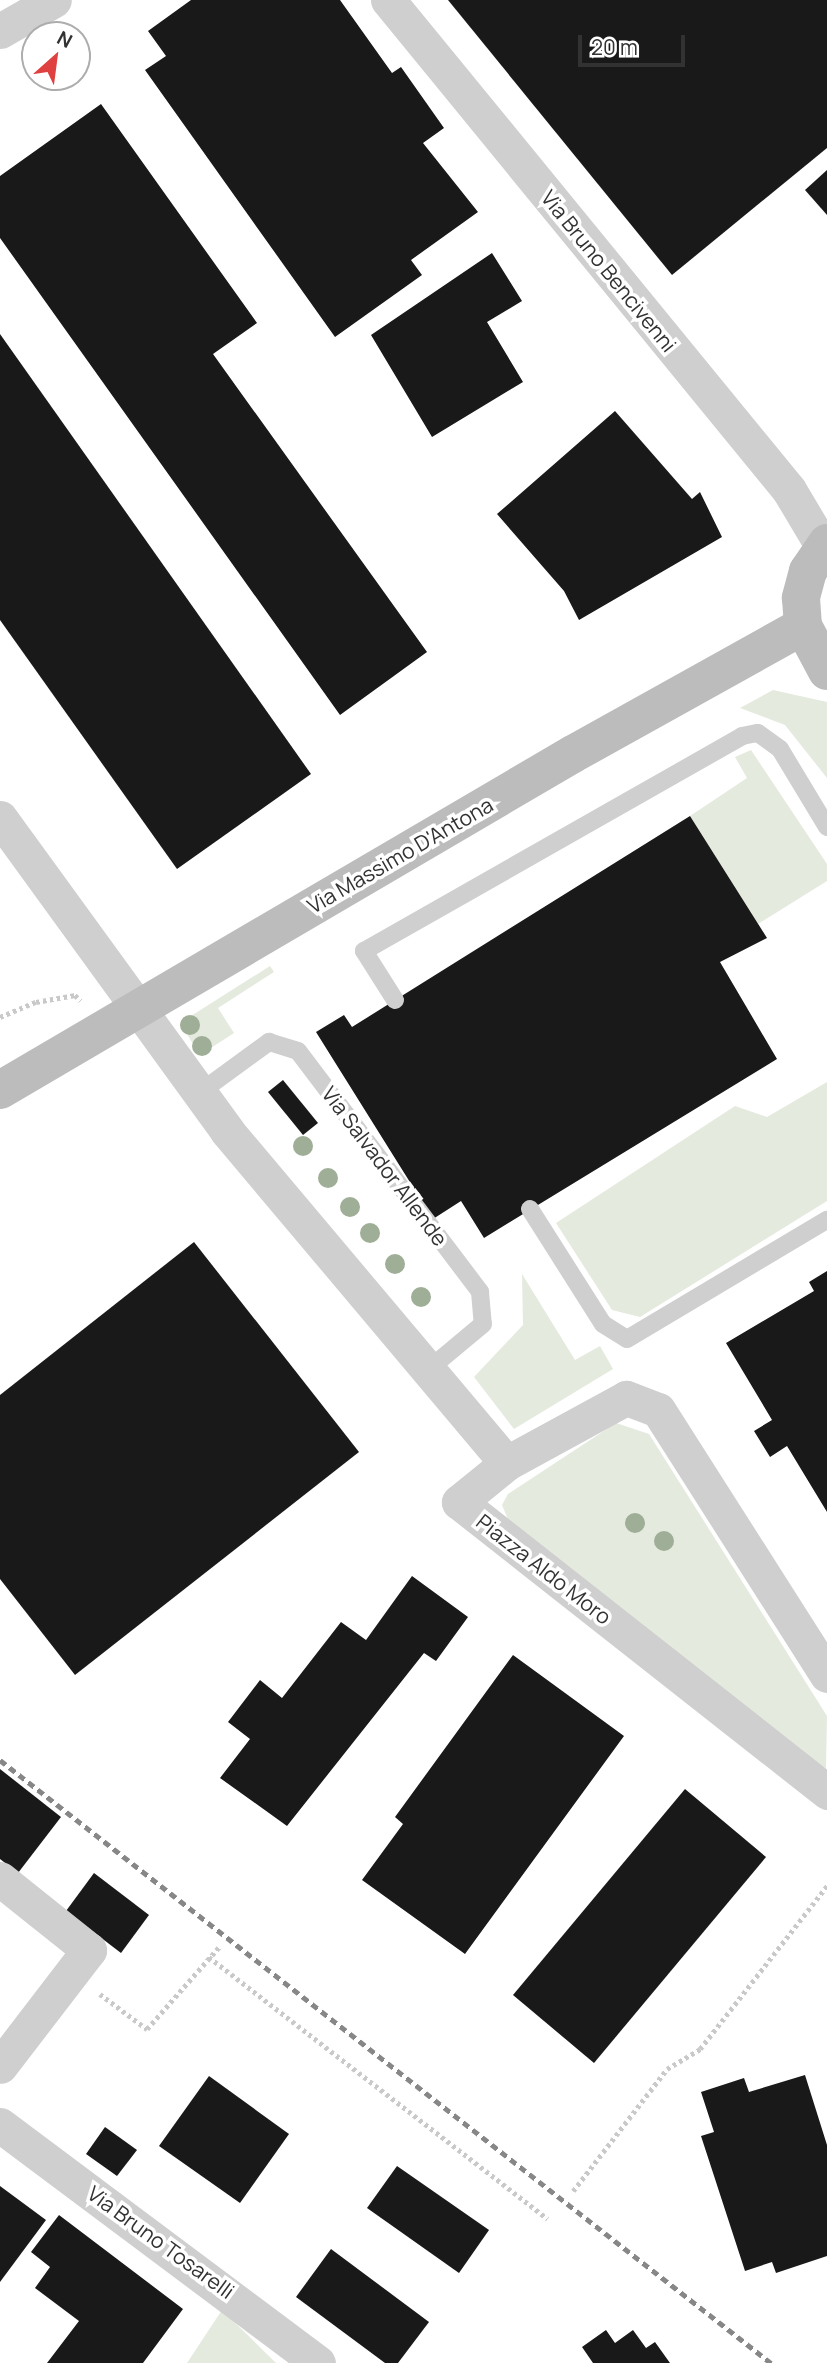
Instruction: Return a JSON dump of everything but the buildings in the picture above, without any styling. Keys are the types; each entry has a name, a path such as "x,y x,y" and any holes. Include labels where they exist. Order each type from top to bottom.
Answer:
{"street":[{"path":"0,31 54,0"},
{"name":"Via Bruno Bencivenni","path":"388,0 789,490 825,545"},
{"path":"825,545 803,589 803,626 827,671"},
{"name":"Via Massimo D'Antona","path":"0,1090 573,754 803,626"},
{"path":"0,818 199,1093 507,1463"},
{"name":"Piazza Aldo Moro","path":"827,1675 819,1639 658,1410 626,1398 507,1463 459,1502 827,1792"},
{"path":"0,1879 89,1950 0,2066"},
{"name":"Via Bruno Tosarelli","path":"0,2125 244,2301 318,2363"}],"lane":[{"path":"396,1000 364,951 742,736 758,733 780,749 827,827"},
{"name":"Via Salvador Allende","path":"199,1093 269,1042 298,1051 480,1292 482,1324 428,1370"},
{"path":"530,1209 603,1324 628,1339 827,1220"}],"path":[{"path":"0,1017 75,995 84,1004"},
{"path":"573,2191 667,2069 700,2049 827,1886"},
{"path":"91,1987 147,2029 220,1946"},
{"path":"209,1957 548,2219"}],"shaded area":[{"path":"773,690 827,702 827,778 785,725 740,708"},
{"path":"751,750 827,864 827,881 758,924 690,816 747,778 735,757"},
{"path":"270,966 274,972 218,1008 234,1033 200,1055 180,1023"},
{"path":"827,1082 827,1201 640,1317 612,1310 556,1223 735,1106 767,1117"},
{"path":"522,1274 575,1360 600,1346 613,1369 514,1429 474,1377 523,1325"},
{"path":"616,1423 649,1434 827,1716 826,1768 802,1760 512,1529 502,1505 508,1494"},
{"path":"222,2310 276,2363 187,2363"}],"railway":[{"path":"0,1760 771,2363"}]}
